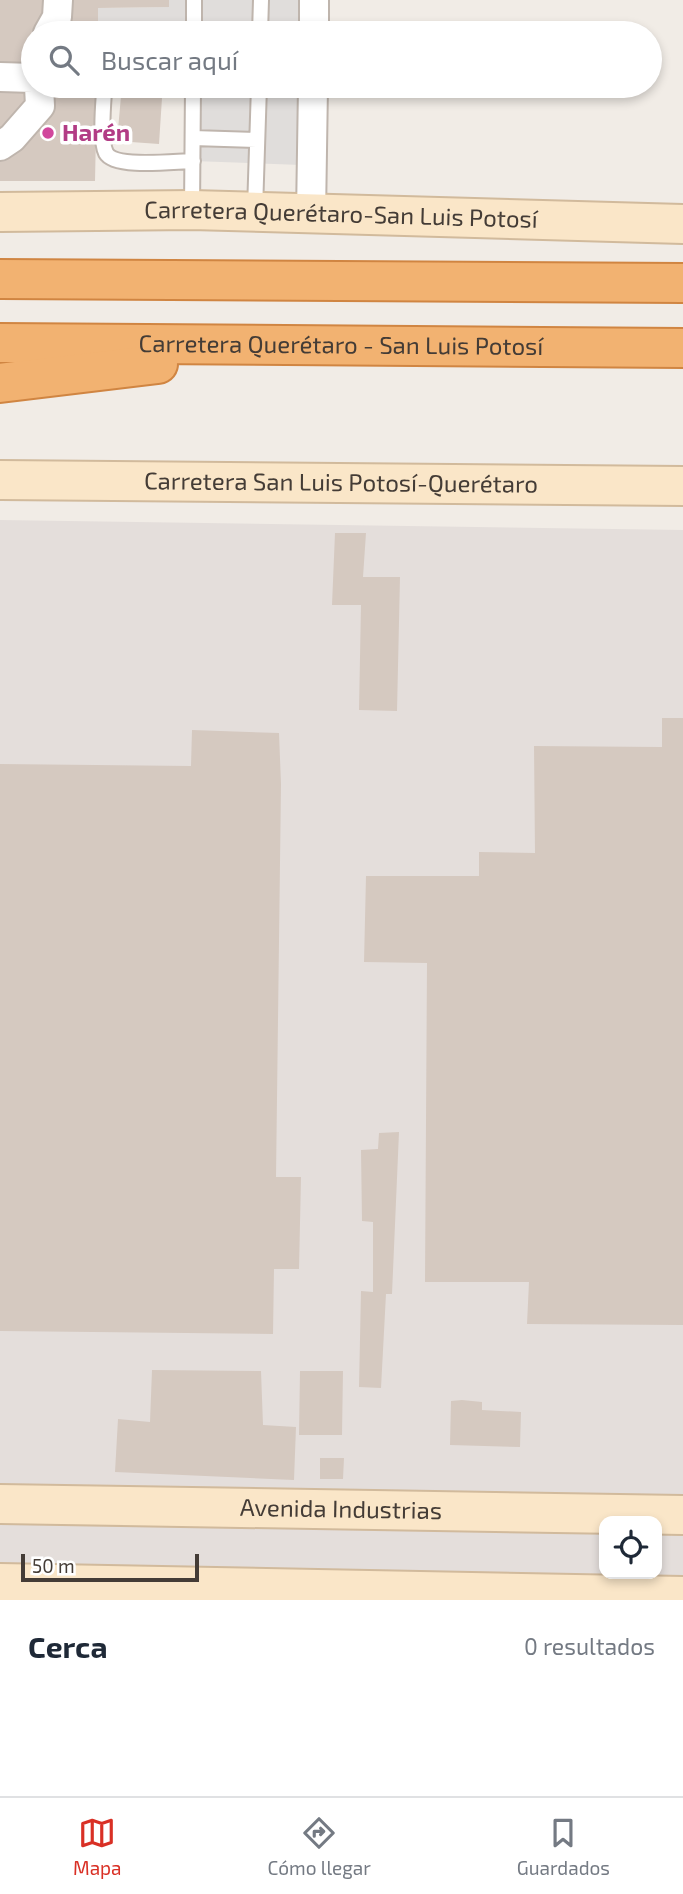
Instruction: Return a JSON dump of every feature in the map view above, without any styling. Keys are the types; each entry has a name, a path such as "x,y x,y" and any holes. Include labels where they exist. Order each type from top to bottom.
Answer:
{"highway":[{"path":"0,279 683,283"},
{"name":"Carretera Querétaro - San Luis Potosí","path":"0,342 683,348"},
{"path":"0,383 319,345"}],"main road":[{"name":"Carretera Querétaro-San Luis Potosí","path":"0,212 192,210 683,225"},
{"name":"Carretera San Luis Potosí-Querétaro","path":"0,480 683,486"},
{"name":"Avenida Industrias","path":"0,1504 683,1515"},
{"path":"0,1583 681,1597"}],"street":[{"path":"55,21 58,0"},
{"path":"314,0 314,21"},
{"path":"0,77 21,78"},
{"path":"0,146 12,138 40,106 40,98"},
{"path":"311,215 313,98"}],"lane":[{"path":"194,0 194,21"},
{"path":"260,21 261,0"},
{"path":"104,98 104,144 111,159 124,163 193,161"},
{"path":"192,210 194,98"},
{"path":"255,212 259,98"},
{"path":"193,138 257,140"}],"shaded area":[{"path":"169,0 301,0 301,21 98,21 98,8 168,7"},
{"path":"193,98 301,98 301,165 193,161"},
{"path":"0,520 683,530 683,1600 0,1600"}],"building":[{"name":"Harén","path":"0,0 169,0 169,7 98,8 98,21 21,21 21,98 97,98 95,181 0,181"},
{"path":"121,98 162,98 159,144 117,141"},
{"path":"335,533 366,533 363,577 400,577 397,711 359,710 361,605 332,605"},
{"path":"662,718 683,718 683,1325 527,1324 529,1282 425,1282 427,963 364,962 366,876 479,876 479,852 535,853 534,746 662,747"},
{"path":"192,730 279,733 281,784 276,1177 301,1177 299,1269 274,1269 273,1334 0,1331 0,764 191,766"},
{"path":"399,1132 392,1294 386,1294 381,1388 359,1387 361,1291 373,1292 373,1222 362,1221 361,1150 378,1149 379,1133"},
{"path":"152,1370 261,1371 263,1425 296,1427 294,1480 115,1472 118,1419 150,1422"},
{"path":"300,1371 343,1371 342,1435 299,1435"},
{"path":"451,1401 482,1402 482,1410 521,1412 520,1447 450,1445"},
{"path":"320,1458 344,1458 343,1479 320,1479"}],"place":[{"name":"Harén","path":"48,133"}]}
